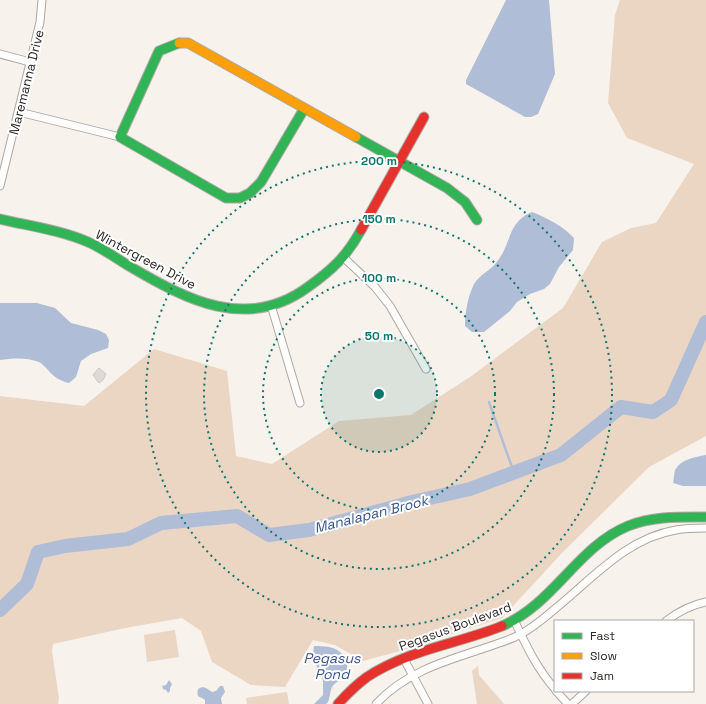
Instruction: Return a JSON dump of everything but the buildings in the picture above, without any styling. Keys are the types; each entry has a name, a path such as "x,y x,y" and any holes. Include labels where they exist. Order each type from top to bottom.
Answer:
{"street":[{"name":"Maremanna Drive","path":"0,186 40,22 42,0"},
{"path":"120,137 159,51 177,43 188,43 447,188 465,202 477,220"},
{"path":"0,54 30,62"},
{"path":"19,112 120,137 226,198 240,198 250,193 261,182 304,109"},
{"name":"Wintergreen Drive","path":"0,219 64,234 88,243 172,290 192,299 228,308 247,309 271,305 297,295 332,269 344,258 352,247 424,117"},
{"path":"344,258 375,287 390,306 426,369"},
{"path":"271,305 300,403"},
{"name":"Pegasus Boulevard","path":"338,704 348,691 381,668 514,620 537,604 598,544 614,533 638,522 657,518 706,517"},
{"path":"376,704 390,691 413,676 437,664 508,640 520,634 553,611 608,563 632,547 663,532 677,529 706,528"},
{"path":"667,620 687,607 706,602"},
{"path":"514,620 534,662 554,688"},
{"path":"404,659 428,704"},
{"path":"558,692 568,704"},
{"path":"572,704 585,692"}],"shaded area":[{"path":"620,0 706,0 706,436 649,467 561,554 502,618 400,651 363,661 335,645 313,640 285,687 251,685 212,662 201,631 182,618 125,628 53,644 52,651 59,698 58,704 0,704 0,396 84,406 154,349 227,371 236,456 272,464 339,421 411,415 470,377 563,308 602,242 631,228 656,223 694,164 627,138 608,103 615,15"},
{"path":"175,630 179,657 147,662 144,635"},
{"path":"478,666 479,675 504,704 477,704 472,671"},
{"path":"287,692 289,704 247,704 246,698"}],"water":[{"path":"506,0 549,0 555,74 538,114 531,117 525,117 466,84 466,80"},
{"path":"532,212 554,223 570,234 574,238 573,250 559,267 550,284 544,289 530,294 517,302 510,311 484,332 472,332 465,326 465,321 466,310 474,284 494,266 501,256 518,222 524,216"},
{"path":"0,303 37,303 55,308 71,323 98,330 106,334 109,340 108,348 91,354 81,361 76,377 69,383 57,378 41,363 36,361 21,358 0,360"},
{"path":"706,455 706,486 683,486 673,483 675,470 681,463 689,459"},
{"name":"Pegasus Pond","path":"314,646 325,646 339,651 343,654 347,663 346,672 332,687 329,700 326,704 314,704 323,695 323,680 317,668 313,654"},
{"path":"169,680 172,684 168,693 162,686 166,685"},
{"path":"220,686 223,686 225,692 221,698 222,704 205,704 205,700 198,695 198,689 202,687 212,692 216,691"}],"waterway":[{"name":"Manalapan Brook","path":"0,610 27,584 38,552 65,546 128,539 161,523 237,516 269,535 309,530 412,502 470,489 561,455 621,407 653,412 671,400 706,322"},
{"path":"489,402 514,473"}],"traffic: fast":[{"path":"179,43 159,51 120,137 226,198 240,198 250,193 261,182 304,109"},
{"path":"356,137 447,188 465,202 477,220"},
{"path":"0,219 55,231 88,242 151,279 173,290 217,306 240,309 262,307 285,300 308,287 338,262 361,230"},
{"path":"502,626 520,616 536,604 594,547 610,535 628,526 647,520 706,517"}],"traffic: slow":[{"path":"179,43 188,43 356,137"}],"traffic: jam":[{"path":"361,230 424,117"},
{"path":"338,704 367,677 399,660 502,626"}]}
